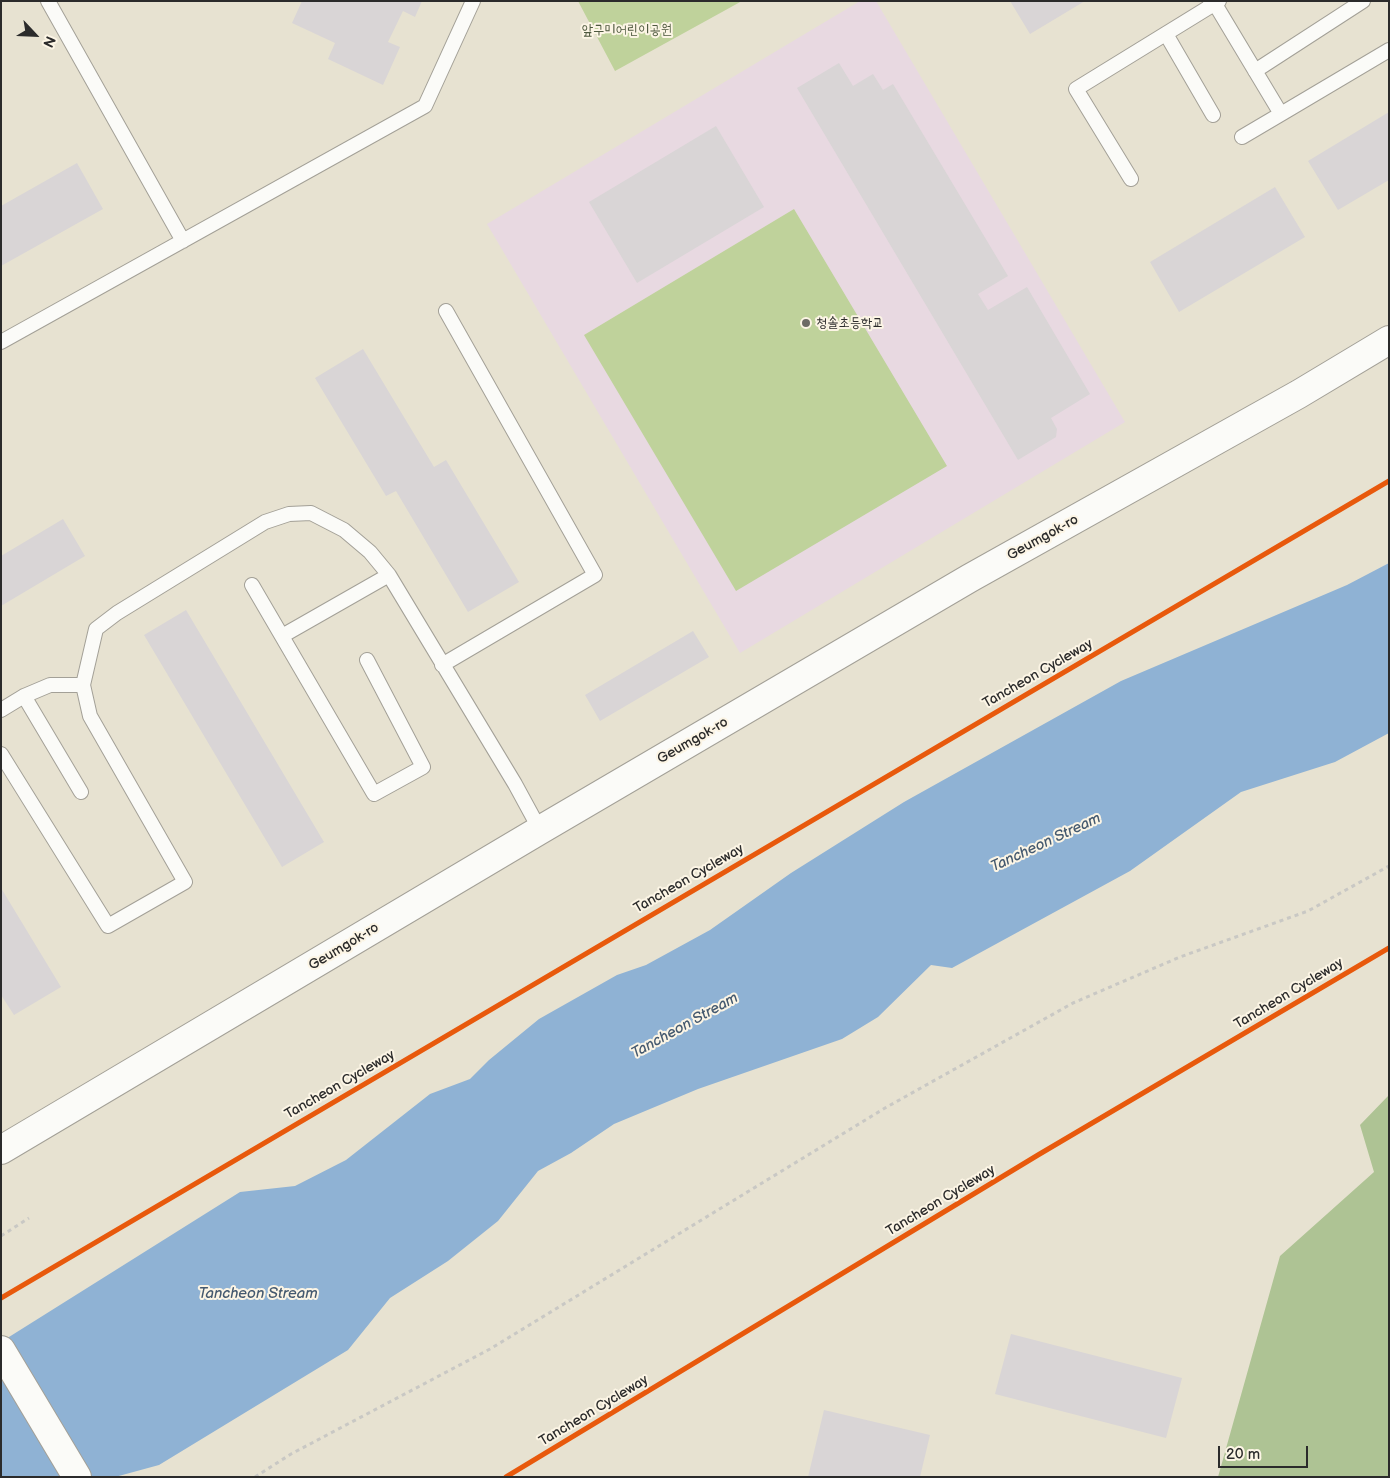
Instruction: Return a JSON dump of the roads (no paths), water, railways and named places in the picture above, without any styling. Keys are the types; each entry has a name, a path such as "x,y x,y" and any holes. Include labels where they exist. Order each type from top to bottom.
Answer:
{"main road":[{"name":"Geumgok-ro","path":"1,1150 540,830 970,578 1300,394 1389,340"},
{"path":"1,1350 77,1477"}],"lane":[{"path":"48,1 183,240"},
{"path":"1,342 425,106 473,1"},
{"path":"1255,71 1363,1"},
{"path":"1131,178 1076,89 1215,2 1281,114"},
{"path":"1166,34 1213,115"},
{"path":"1242,137 1389,50"},
{"path":"442,665 595,575 446,312"},
{"path":"1,754 108,926 185,882 90,716 83,685 96,629 116,613 265,522 289,514 311,513 344,530 370,552 389,575 515,784 540,830"},
{"path":"282,636 389,575"},
{"path":"252,585 374,794 423,767 367,660"},
{"path":"1,710 24,696 50,685 83,685"},
{"path":"24,696 81,792"}],"water":[{"name":"Tancheon Stream","path":"1389,563 1389,733 1335,762 1241,792 1130,871 952,968 931,965 878,1017 842,1039 698,1089 614,1124 571,1153 538,1171 498,1221 448,1261 390,1298 348,1350 159,1465 115,1477 1,1477 1,1342 240,1192 295,1186 346,1160 430,1094 470,1079 489,1060 539,1019 617,975 646,965 710,930 791,873 904,802 1121,681 1347,585"}],"place":[{"name":"청솔초등학교","path":"806,323"}],"park label":[{"name":"앞구미어린이공원","path":"627,30"}]}
